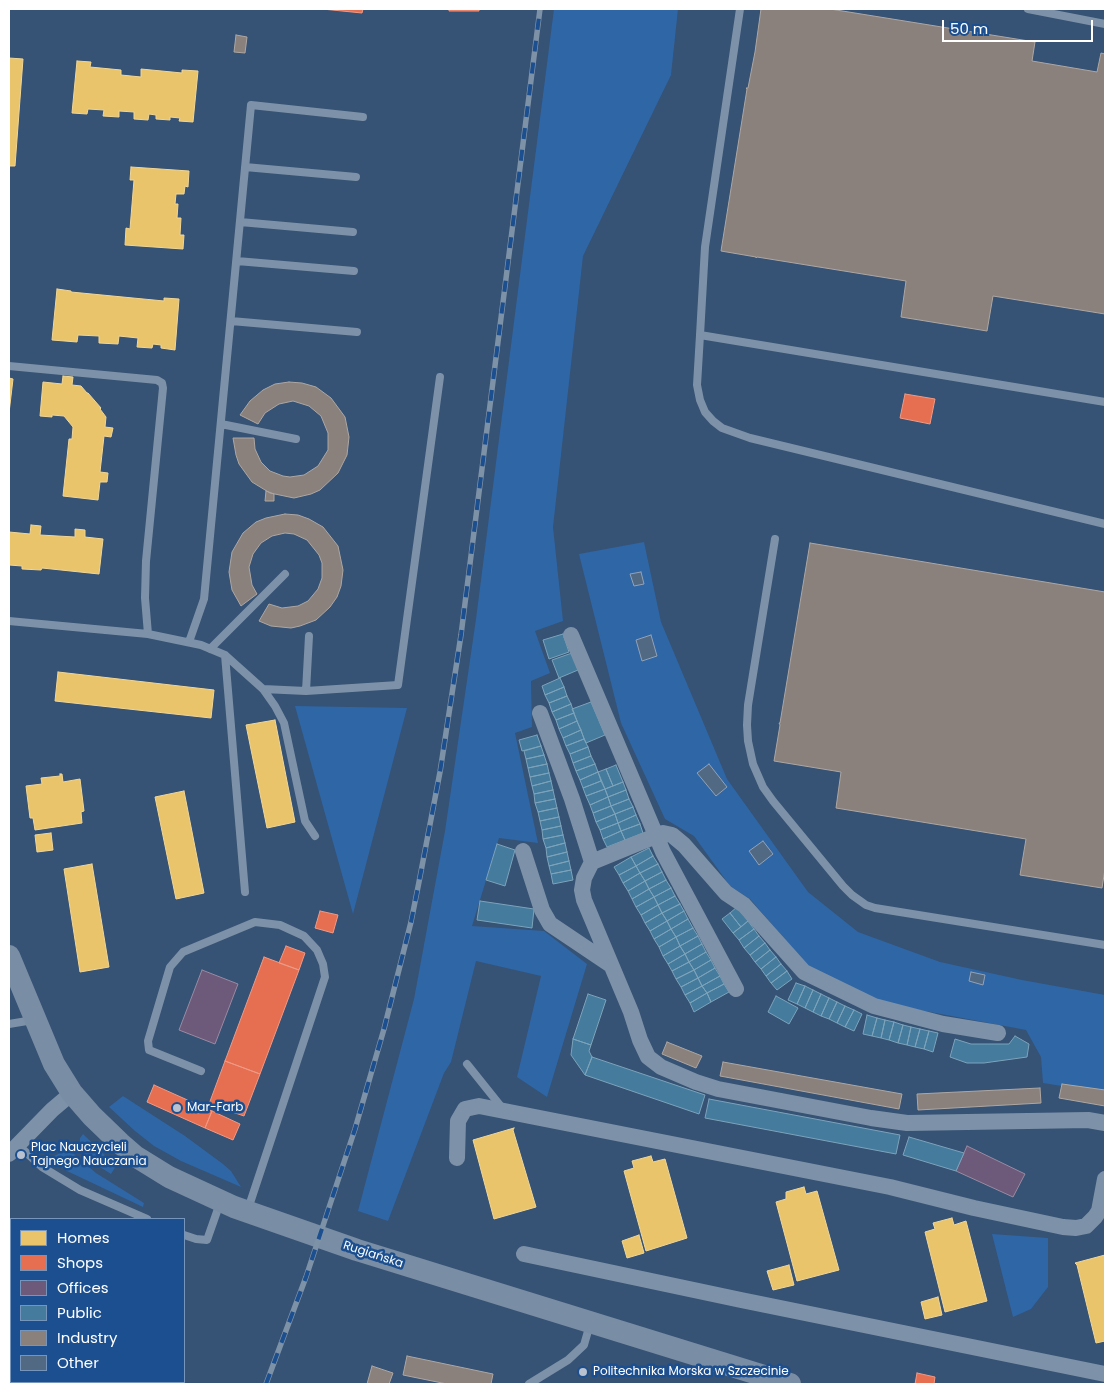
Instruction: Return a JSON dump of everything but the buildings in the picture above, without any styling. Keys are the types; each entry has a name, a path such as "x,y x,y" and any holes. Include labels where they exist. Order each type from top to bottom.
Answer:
{"street":[{"path":"571,635 663,852 736,989"},
{"path":"540,712 572,799 592,862"},
{"path":"998,1034 943,1024 874,1006 804,972 744,905 726,893 677,838 668,834 663,833 592,862 584,878 582,890 584,900 648,1057 661,1067 677,1075 710,1087 871,1118 908,1123 1088,1120 1105,1123"},
{"path":"523,851 542,910 550,924 611,965"},
{"name":"Rugiańska","path":"9,956 54,1064 72,1093 106,1131 136,1156 169,1177 221,1202 357,1250 790,1384"},
{"path":"13,1150 52,1110 72,1093"},
{"path":"457,1158 458,1121 465,1109 479,1106 890,1187 974,1208 1063,1227 1076,1228 1086,1226 1095,1217 1099,1210 1105,1179"},
{"path":"524,1254 1105,1374"}],"lane":[{"path":"740,9 705,247 698,385 700,400 705,412 722,428 750,438 1105,524"},
{"path":"1028,9 1105,24"},
{"path":"189,642 204,599 252,106 363,117"},
{"path":"246,167 356,177"},
{"path":"240,222 353,232"},
{"path":"236,261 354,272"},
{"path":"230,321 357,332"},
{"path":"700,335 1105,402"},
{"path":"9,366 157,380 162,383 146,560 145,598 148,634"},
{"path":"263,690 306,691 398,685 440,377"},
{"path":"221,424 296,439"},
{"path":"775,539 748,704 747,725 753,764 763,787 773,802 843,886 866,905 880,909 1105,946"},
{"path":"210,649 285,574"},
{"path":"9,621 148,634 189,642 224,655 263,690 275,706 284,723 305,821 315,836"},
{"path":"306,691 309,636"},
{"path":"224,655 245,892"},
{"path":"201,1071 150,1050 148,1041 170,967 183,952 255,922 280,925 304,936 317,950 323,964 324,977 263,1167 257,1215"},
{"path":"9,1024 35,1020"},
{"path":"467,1064 506,1112"},
{"path":"13,1150 80,1190 144,1218"},
{"path":"185,1235 207,1240 221,1202"},
{"path":"529,1384 568,1360 584,1346 590,1322"}],"shaded area":[{"path":"554,9 678,9 671,75 583,256 553,527 563,621 535,631 550,673 531,681 532,727 515,733 538,843 499,838 472,926 544,931 587,964 547,1097 517,1077 541,976 476,961 451,1062 444,1073 388,1221 358,1211 414,999 445,831 476,619"},
{"path":"644,542 661,622 727,779 808,892 858,932 940,962 1022,980 1105,995 1105,1093 1043,1083 1041,1057 1026,1030 877,1002 809,967 750,899 730,886 694,836 665,819 621,723 579,554"},
{"path":"295,706 407,708 353,914"},
{"path":"123,1096 185,1136 223,1164 231,1171 241,1187 181,1161 154,1146 109,1107"},
{"path":"83,1134 116,1166 111,1174 92,1162 84,1153 80,1145 80,1138"},
{"path":"66,1150 74,1154 96,1173 144,1203 143,1207 60,1166 52,1157"},
{"path":"992,1234 1048,1238 1048,1287 1031,1309 1013,1317"}],"railway":[{"path":"266,1384 306,1277 355,1129 384,1029 419,882 440,772 461,635 540,9"}],"place":[{"name":"Mar-Farb","path":"177,1108"},
{"name":"Plac Nauczycieli Tajnego Nauczania","path":"21,1155"},
{"name":"Politechnika Morska w Szczecinie","path":"583,1372"}]}
